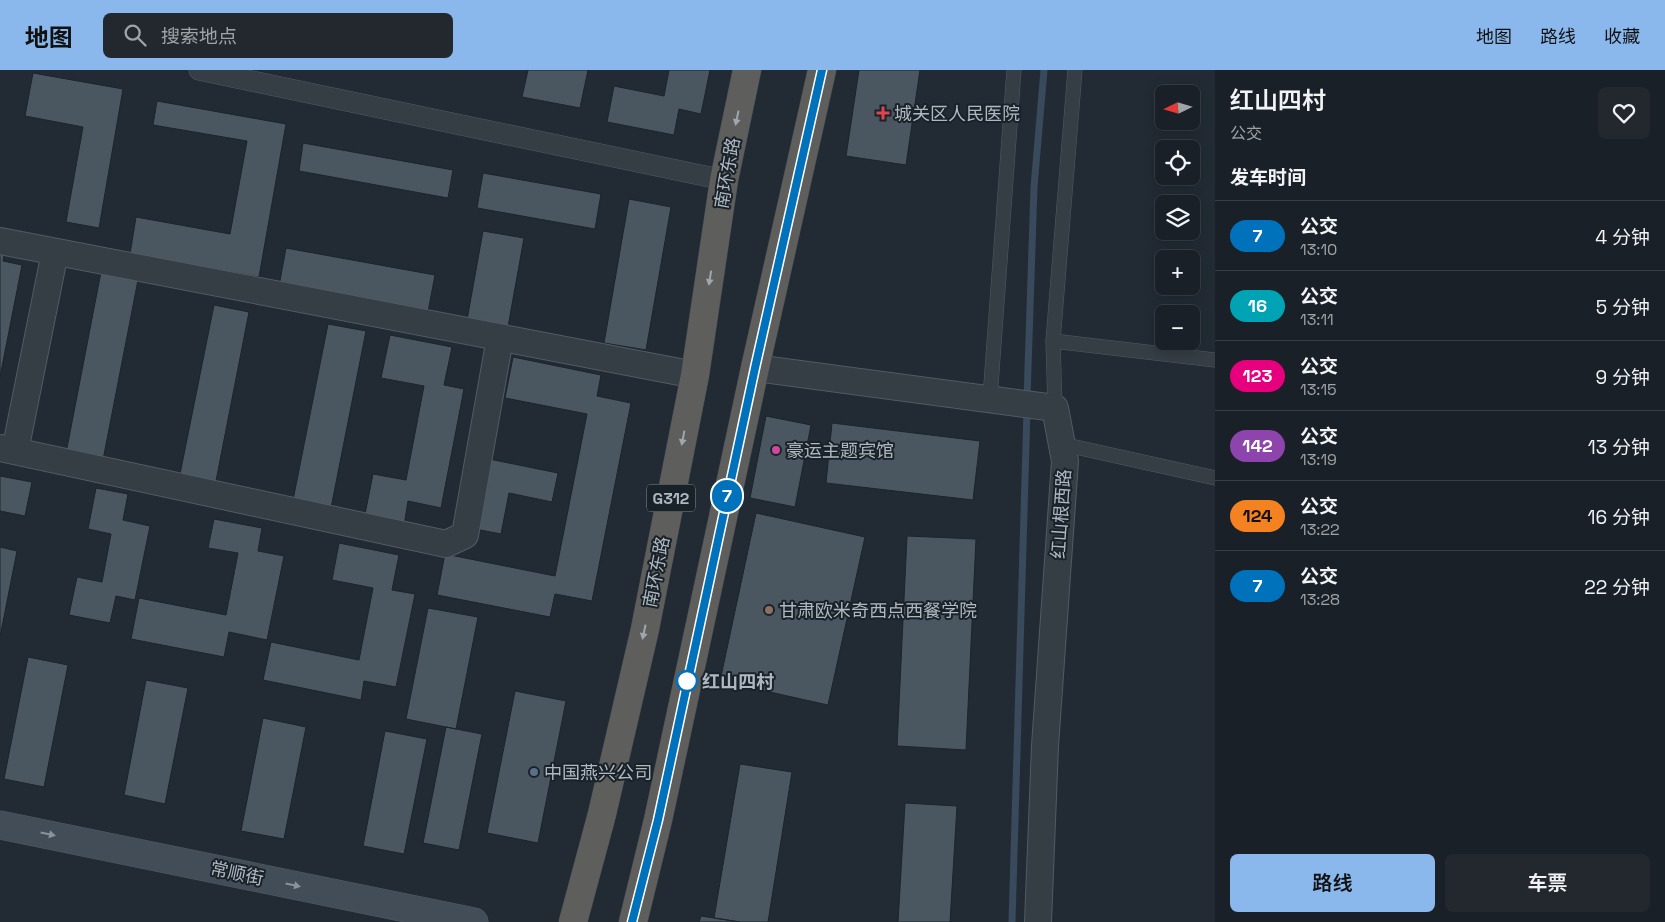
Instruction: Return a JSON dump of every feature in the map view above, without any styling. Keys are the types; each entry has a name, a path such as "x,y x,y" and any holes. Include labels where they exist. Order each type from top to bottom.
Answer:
{"highway":[{"name":"南环东路","path":"573,922 602,814 645,630 695,375 724,180 747,70"},
{"path":"632,922 658,820 755,368 822,70"}],"main road":[{"name":"常顺街","path":"0,825 474,922"}],"street":[{"path":"199,70 724,180"},
{"path":"0,241 695,375"},
{"path":"55,252 7,450 446,544 465,535 500,338"},
{"path":"755,368 1023,404"},
{"name":"红山根西路","path":"1023,404 1062,444 1065,461 1045,746 1038,922"}],"lane":[{"path":"1014,70 1023,404"},
{"path":"1023,404 1053,342 1075,70"},
{"path":"1053,342 1215,360"},
{"path":"1062,444 1215,478"}],"building":[{"path":"528,70 588,70 580,108 522,97"},
{"path":"669,70 710,70 701,114 679,109 674,135 607,122 614,86 664,96"},
{"name":"城关区人民医院","path":"859,70 920,70 906,165 846,156"},
{"path":"33,73 123,89 99,228 66,222 83,127 25,116"},
{"path":"157,101 286,124 259,277 130,254 136,217 230,234 247,141 153,125"},
{"path":"303,143 453,170 448,198 299,171"},
{"path":"483,173 601,194 595,229 477,208"},
{"path":"629,199 671,207 646,350 604,343"},
{"path":"483,231 524,238 508,327 467,320"},
{"path":"286,248 435,275 428,312 279,286"},
{"path":"0,254 4,255 3,261 22,265 0,377"},
{"path":"101,272 138,280 103,460 66,453"},
{"path":"214,305 249,312 215,486 179,479"},
{"path":"328,324 366,331 331,508 293,500"},
{"path":"390,335 452,347 444,385 464,389 441,508 408,501 404,526 364,519 373,474 406,480 424,386 381,378"},
{"path":"513,357 601,375 597,396 631,403 592,601 555,594 550,617 437,595 445,554 555,576 587,414 505,398"},
{"path":"766,416 811,425 795,507 750,498"},
{"path":"832,423 980,441 973,500 826,483"},
{"path":"489,459 558,473 552,502 509,493 501,534 475,529"},
{"path":"0,476 32,482 25,516 0,511"},
{"path":"96,488 128,494 123,520 150,526 135,600 116,596 110,623 69,615 77,577 102,582 111,534 88,529"},
{"path":"756,513 865,537 828,705 720,681"},
{"path":"214,519 262,528 258,551 284,556 267,640 229,632 224,657 131,639 139,598 226,615 238,553 208,548"},
{"path":"907,536 976,539 966,750 897,746"},
{"path":"339,543 399,555 392,590 415,594 396,687 364,681 361,700 263,680 271,642 359,660 373,588 332,580"},
{"path":"0,547 17,551 0,637"},
{"path":"428,608 478,617 456,729 406,719"},
{"path":"28,657 68,665 44,787 4,779"},
{"path":"146,680 188,688 165,804 124,795"},
{"path":"515,691 566,701 538,843 487,833"},
{"path":"263,718 306,727 284,839 241,831"},
{"path":"446,727 482,734 459,850 423,843"},
{"path":"385,731 427,739 404,854 363,846"},
{"path":"740,764 792,772 768,922 740,922 714,918"},
{"path":"905,803 957,806 950,922 898,922"},
{"path":"701,916 740,922 699,922"}],"waterway":[{"path":"1027,399 1034,187 1044,70"},
{"path":"1012,922 1027,410"}],"bus line":[{"name":"7","path":"632,922 658,820 755,368 822,70"}],"place":[{"name":"城关区人民医院","path":"883,113"},
{"name":"豪运主题宾馆","path":"776,450"},
{"name":"甘肃欧米奇西点西餐学院","path":"769,610"},
{"name":"红山四村","path":"687,681"},
{"name":"中国燕兴公司","path":"534,772"}]}
